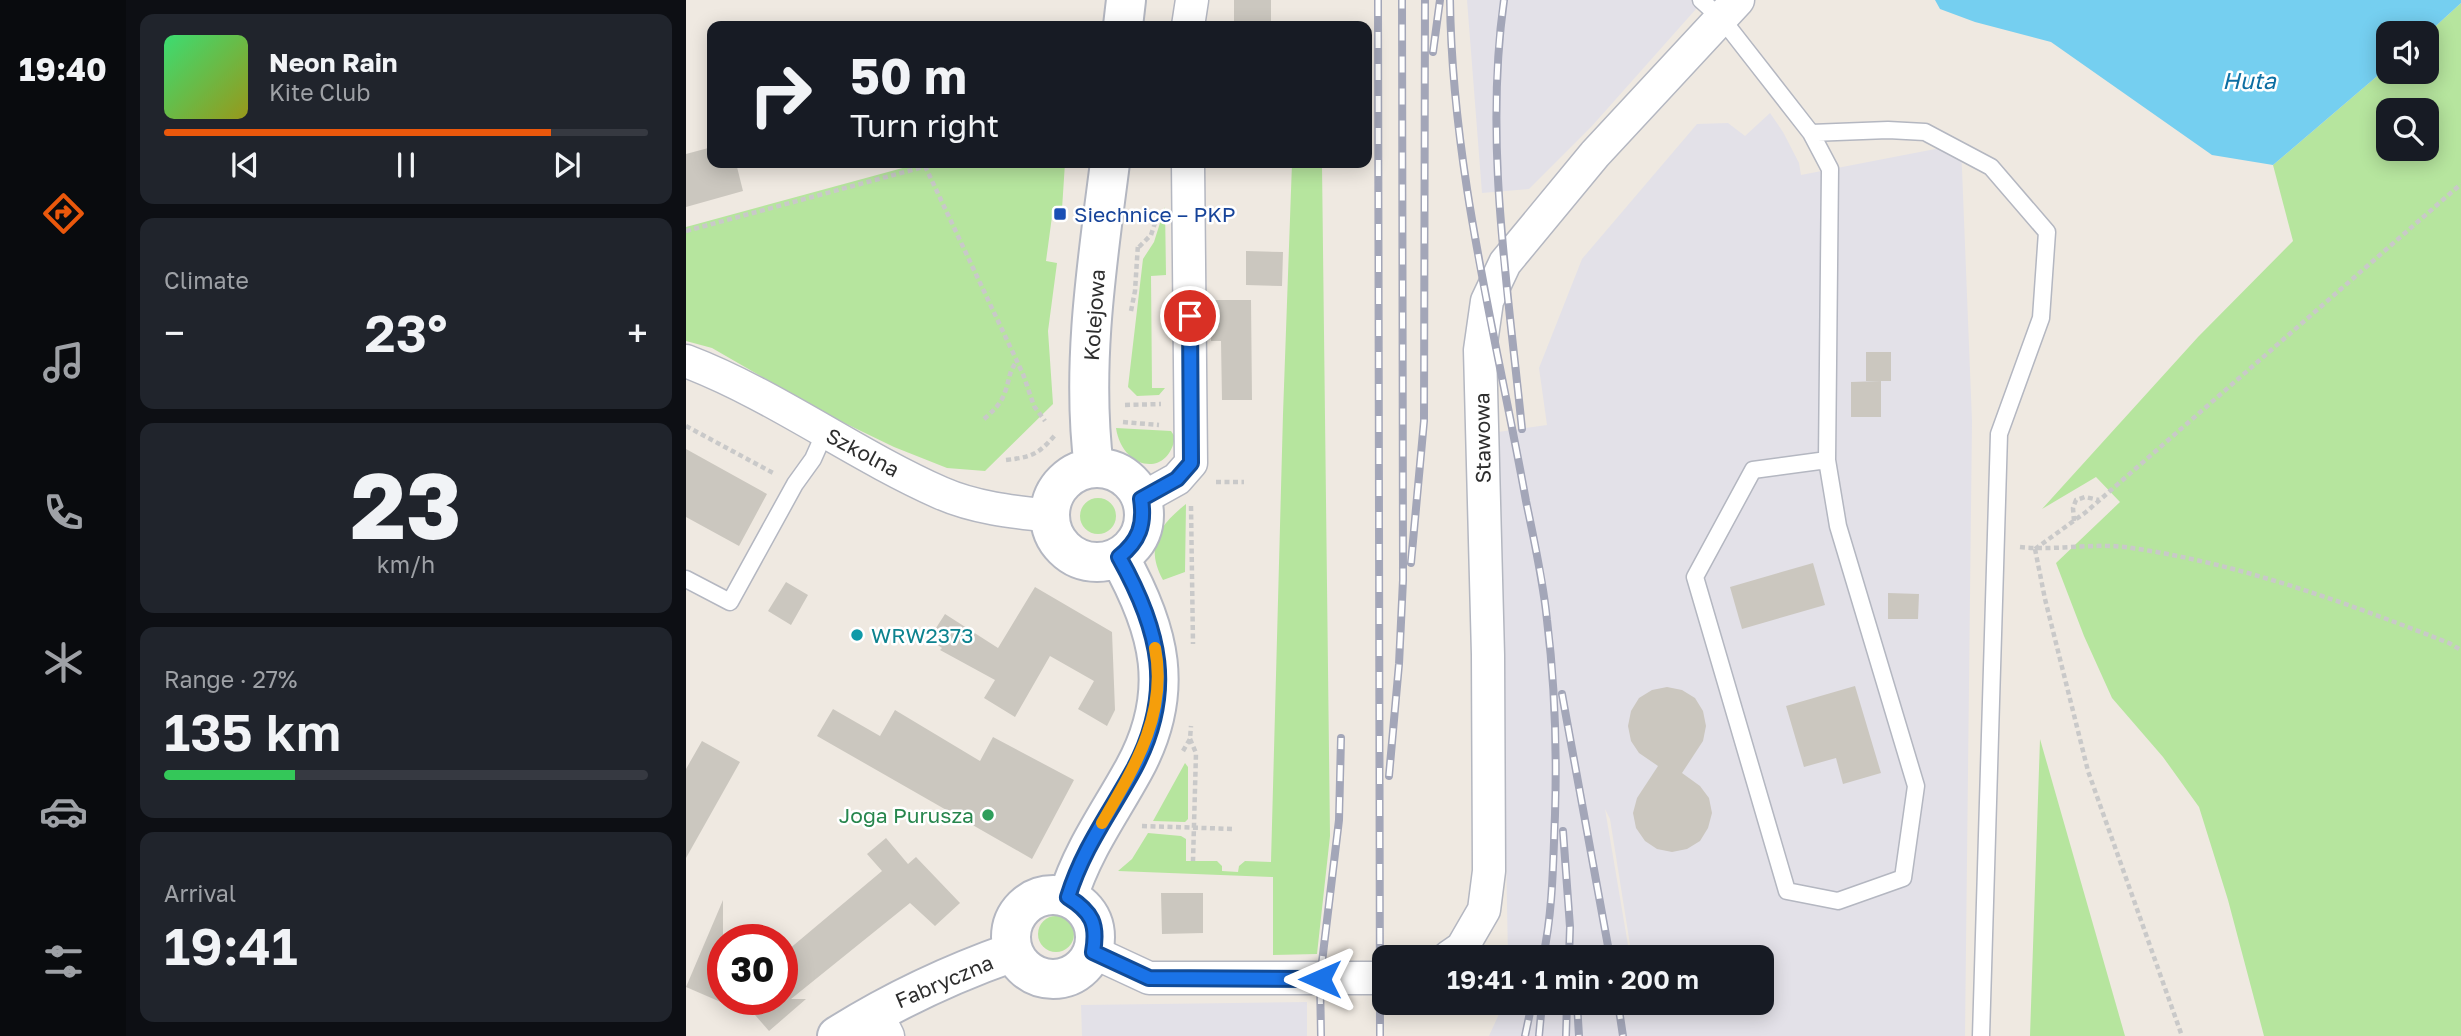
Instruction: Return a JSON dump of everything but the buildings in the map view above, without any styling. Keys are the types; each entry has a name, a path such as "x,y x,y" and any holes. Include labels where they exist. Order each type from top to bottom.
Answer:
{"street":[{"path":"1124,21 1126,0"},
{"path":"1189,21 1192,0"},
{"name":"Stawowa","path":"1464,945 1484,909 1489,871 1488,655 1480,350 1488,301 1505,263 1720,6"},
{"name":"Kolejowa","path":"1094,468 1088,422 1091,357 1096,275 1109,168"},
{"path":"1141,499 1177,479 1191,463 1188,168"},
{"name":"Szkolna","path":"686,361 721,374 942,493 1001,511 1050,516"},
{"path":"1094,468 1110,469 1134,486 1141,499 1144,516 1141,532 1132,546 1119,557 1096,562 1073,556 1056,539 1050,516 1052,498 1062,483 1077,472 1094,468"},
{"path":"1068,897 1077,867 1135,766 1153,722 1160,684 1153,633 1142,602 1119,557"},
{"path":"1049,894 1068,897 1082,906 1092,919 1096,935 1093,952 1082,968 1064,978 1043,978 1025,969 1013,952 1011,933 1017,915 1031,901 1049,894"},
{"name":"Fabryczna","path":"836,1036 882,1024 964,969 1013,952"},
{"path":"1093,952 1149,978 1372,978"}],"lane":[{"path":"1720,6 1811,133 1830,169 1827,460 1839,526 1916,786 1903,878 1838,901 1787,891 1695,577 1753,470 1827,460"},
{"path":"1811,133 1888,130 1925,132 1991,167 2047,232 2041,318 1999,434 1981,1036"},
{"path":"686,579 730,603 794,484 813,459 825,432"}],"path":[{"path":"686,231 918,168"},
{"path":"926,168 1017,361 1034,406 1045,421"},
{"path":"2035,549 2100,500 2461,184"},
{"path":"984,419 1004,396 1010,370 1017,361"},
{"path":"1117,405 1190,414"},
{"path":"1117,414 1118,422 1190,414"},
{"path":"686,426 794,484"},
{"path":"1006,460 1027,458 1039,452 1058,428"},
{"path":"2074,521 2073,508 2077,500 2085,497 2100,500"},
{"path":"2035,549 2130,547 2235,569 2373,613 2461,650"},
{"path":"2035,549 2088,771 2182,1036"},
{"path":"1190,739 1196,753 1193,861"},
{"path":"1138,826 1235,829"}],"shaded area":[{"path":"1467,0 1704,0 1592,126 1529,189 1482,193"},
{"path":"1770,113 1799,163 1801,175 1961,144 1972,421 1965,1036 1489,1036 1499,1015 1774,1015 1774,945 1630,945 1610,819 1605,809 1628,945 1508,945 1498,432 1547,425 1539,368 1582,259 1697,124 1728,123 1745,136"},
{"path":"1307,1002 1307,1036 1082,1036 1081,1005"}],"green space":[{"path":"2461,3 2461,1036 2264,1036 2228,900 2199,807 2163,757 2112,698 2084,636 2056,563 2120,502 2096,477 2042,509 2198,337 2293,241 2273,165 2376,77 2376,84 2439,84 2439,23"},
{"path":"903,168 1065,168 1062,209 1053,209 1046,261 1057,263 1048,331 1053,404 985,471 947,468 894,447 832,417 712,348 686,341 686,227"},
{"path":"1292,168 1322,168 1330,836 1317,954 1273,955 1273,877 1118,871 1132,859 1148,833 1181,836 1186,839 1186,861 1217,861 1222,866 1222,871 1238,872 1239,866 1245,861 1271,862"},
{"path":"1165,207 1166,275 1151,276 1152,388 1165,388 1159,395 1137,396 1128,387 1143,259 1154,242"},
{"path":"1116,428 1171,431 1175,437 1171,450 1164,459 1145,464 1127,453"},
{"path":"1098,498 1111,503 1116,516 1111,529 1098,534 1085,529 1080,516 1085,503"},
{"path":"1186,504 1185,572 1163,580 1155,557 1157,538 1168,521"},
{"path":"2040,739 2125,1036 2030,1036"},
{"path":"1185,763 1188,767 1188,819 1185,822 1153,821"},
{"path":"1056,916 1069,921 1074,934 1069,947 1056,952 1043,947 1038,934 1043,921"}],"water":[{"name":"Huta","path":"1935,0 2461,0 2439,23 2376,21 2376,77 2273,165 2212,155 2051,42 1975,22 1940,9"}],"railway":[{"path":"1378,0 1380,1036"},
{"path":"1389,776 1403,580 1402,0"},
{"path":"1411,563 1424,421 1425,0"},
{"path":"1433,52 1440,0"},
{"path":"1450,0 1458,126 1467,189 1538,560 1550,644 1556,791 1551,904 1545,945"},
{"path":"1504,0 1498,53 1497,161 1522,429"},
{"path":"1562,694 1608,945"},
{"path":"1321,1036 1320,979 1339,820 1341,738"},
{"path":"1563,831 1569,945"},
{"path":"1525,1036 1529,1015"},
{"path":"1539,1036 1541,1015"},
{"path":"1566,1036 1567,1015"},
{"path":"1578,1015 1579,1036"},
{"path":"1620,1015 1623,1036"}],"slow traffic":[{"path":"1102,823 1135,766 1153,722 1160,684 1155,648"}],"place":[{"name":"Siechnice – PKP","path":"1060,214"},
{"name":"WRW2373","path":"857,635"},
{"name":"Joga Purusza","path":"988,815"}],"route":[{"path":"1190,316 1191,463 1177,479 1141,499 1144,516 1141,532 1132,546 1119,557 1142,602 1153,633 1160,684 1153,722 1135,766 1077,867 1068,897 1082,906 1092,919 1096,935 1093,952 1149,978 1320,979"}]}
